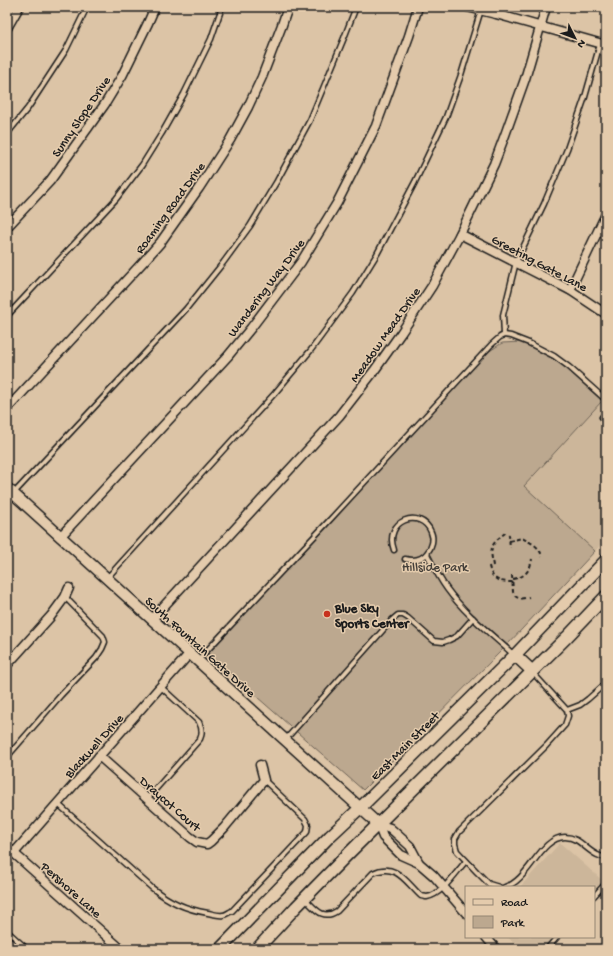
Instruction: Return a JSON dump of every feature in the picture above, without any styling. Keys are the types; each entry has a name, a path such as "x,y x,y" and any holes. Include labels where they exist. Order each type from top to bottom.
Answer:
{"main road":[{"name":"East Main Street","path":"220,949 330,836 515,655 606,560"},
{"path":"257,949 378,824 567,637 606,596"},
{"path":"515,655 532,671"}],"street":[{"path":"7,28 19,7"},
{"name":"Sunny Slope Drive","path":"7,228 50,181 104,104 122,76 155,7"},
{"name":"Roaming Road Drive","path":"7,409 160,243 199,188 230,140 248,107 262,77 288,7"},
{"name":"Wandering Way Drive","path":"60,537 228,356 301,262 337,203 376,126 418,7"},
{"path":"467,7 603,44"},
{"name":"Meadow Mead Drive","path":"152,619 339,416 374,371 432,286 460,234 494,164 506,135 546,7"},
{"path":"570,290 606,214"},
{"name":"Greeting Gate Lane","path":"460,234 570,290 606,314"},
{"name":"South Fountain Gate Drive","path":"10,491 378,824"},
{"path":"7,665 51,616 65,597 69,588"},
{"name":"Blackwell Drive","path":"14,853 161,687 194,657"},
{"name":"Draycot Court","path":"99,756 190,837 197,842 207,844 211,842 224,828 264,780"},
{"path":"260,765 264,780"},
{"path":"378,824 390,828 410,846 419,863"},
{"path":"378,824 383,837 401,855 419,863 434,876 465,912"},
{"name":"Pershore Lane","path":"7,847 122,949"},
{"path":"487,938 496,949"}],"lane":[{"path":"7,134 28,108 66,50 87,7"},
{"path":"7,316 116,199 142,165 184,94 211,39 222,7"},
{"path":"10,491 186,309 223,263 250,226 277,181 310,120 356,7"},
{"path":"106,578 275,392 311,350 353,292 377,254 415,182 446,117 481,10"},
{"path":"504,335 503,316 516,262 544,204 567,149 603,44"},
{"path":"598,232 606,236"},
{"path":"194,657 337,512 500,337 504,335 511,336 529,343 554,356 569,367 606,400"},
{"path":"394,550 391,536 398,524 411,519 424,523 429,528 432,535 430,548 422,558 417,560 405,559"},
{"path":"426,554 447,590 474,618 515,655"},
{"path":"7,757 61,695 96,658 105,642 103,636 65,597"},
{"path":"285,740 392,620 398,616 403,615 408,618 434,641 443,642 457,636 474,618"},
{"path":"495,886 490,884 466,861 457,850 455,839 459,832 546,746 565,725 568,716 567,710 532,671"},
{"path":"567,710 580,705 606,683"},
{"path":"147,799 200,739 202,734 202,727 199,722 161,687"},
{"path":"57,804 163,896 193,911 224,915 232,911 307,832 308,825 306,819 264,780"},
{"path":"507,886 514,883 542,851 552,841 558,838 566,837 574,839 600,856 606,857"},
{"path":"305,898 321,914 334,914 373,873 386,869 393,870 399,874 421,896 428,897 444,887 466,861"},
{"path":"595,895 606,883"},
{"path":"7,931 27,949"},
{"path":"547,949 556,938"}],"path":[{"path":"493,566 491,547 505,533 509,535 510,548"},
{"path":"509,541 522,538 539,549 542,552 542,557"},
{"path":"490,566 490,571 496,579 501,581 512,580 519,578 528,571 532,559"},
{"path":"512,575 513,592 516,596 521,599 529,597"}],"shaded area":[{"path":"602,401 606,405 606,539 595,551 524,486"},
{"path":"560,843 603,881 595,891 595,886 521,886"},
{"path":"509,938 552,938 542,949 519,949"}],"green space":[{"name":"Hillside Park","path":"521,342 560,363 602,401 524,486 595,551 508,644 363,790 208,654 485,354 502,343"}],"place":[{"name":"Blue Sky Sports Center","path":"327,614"}]}
